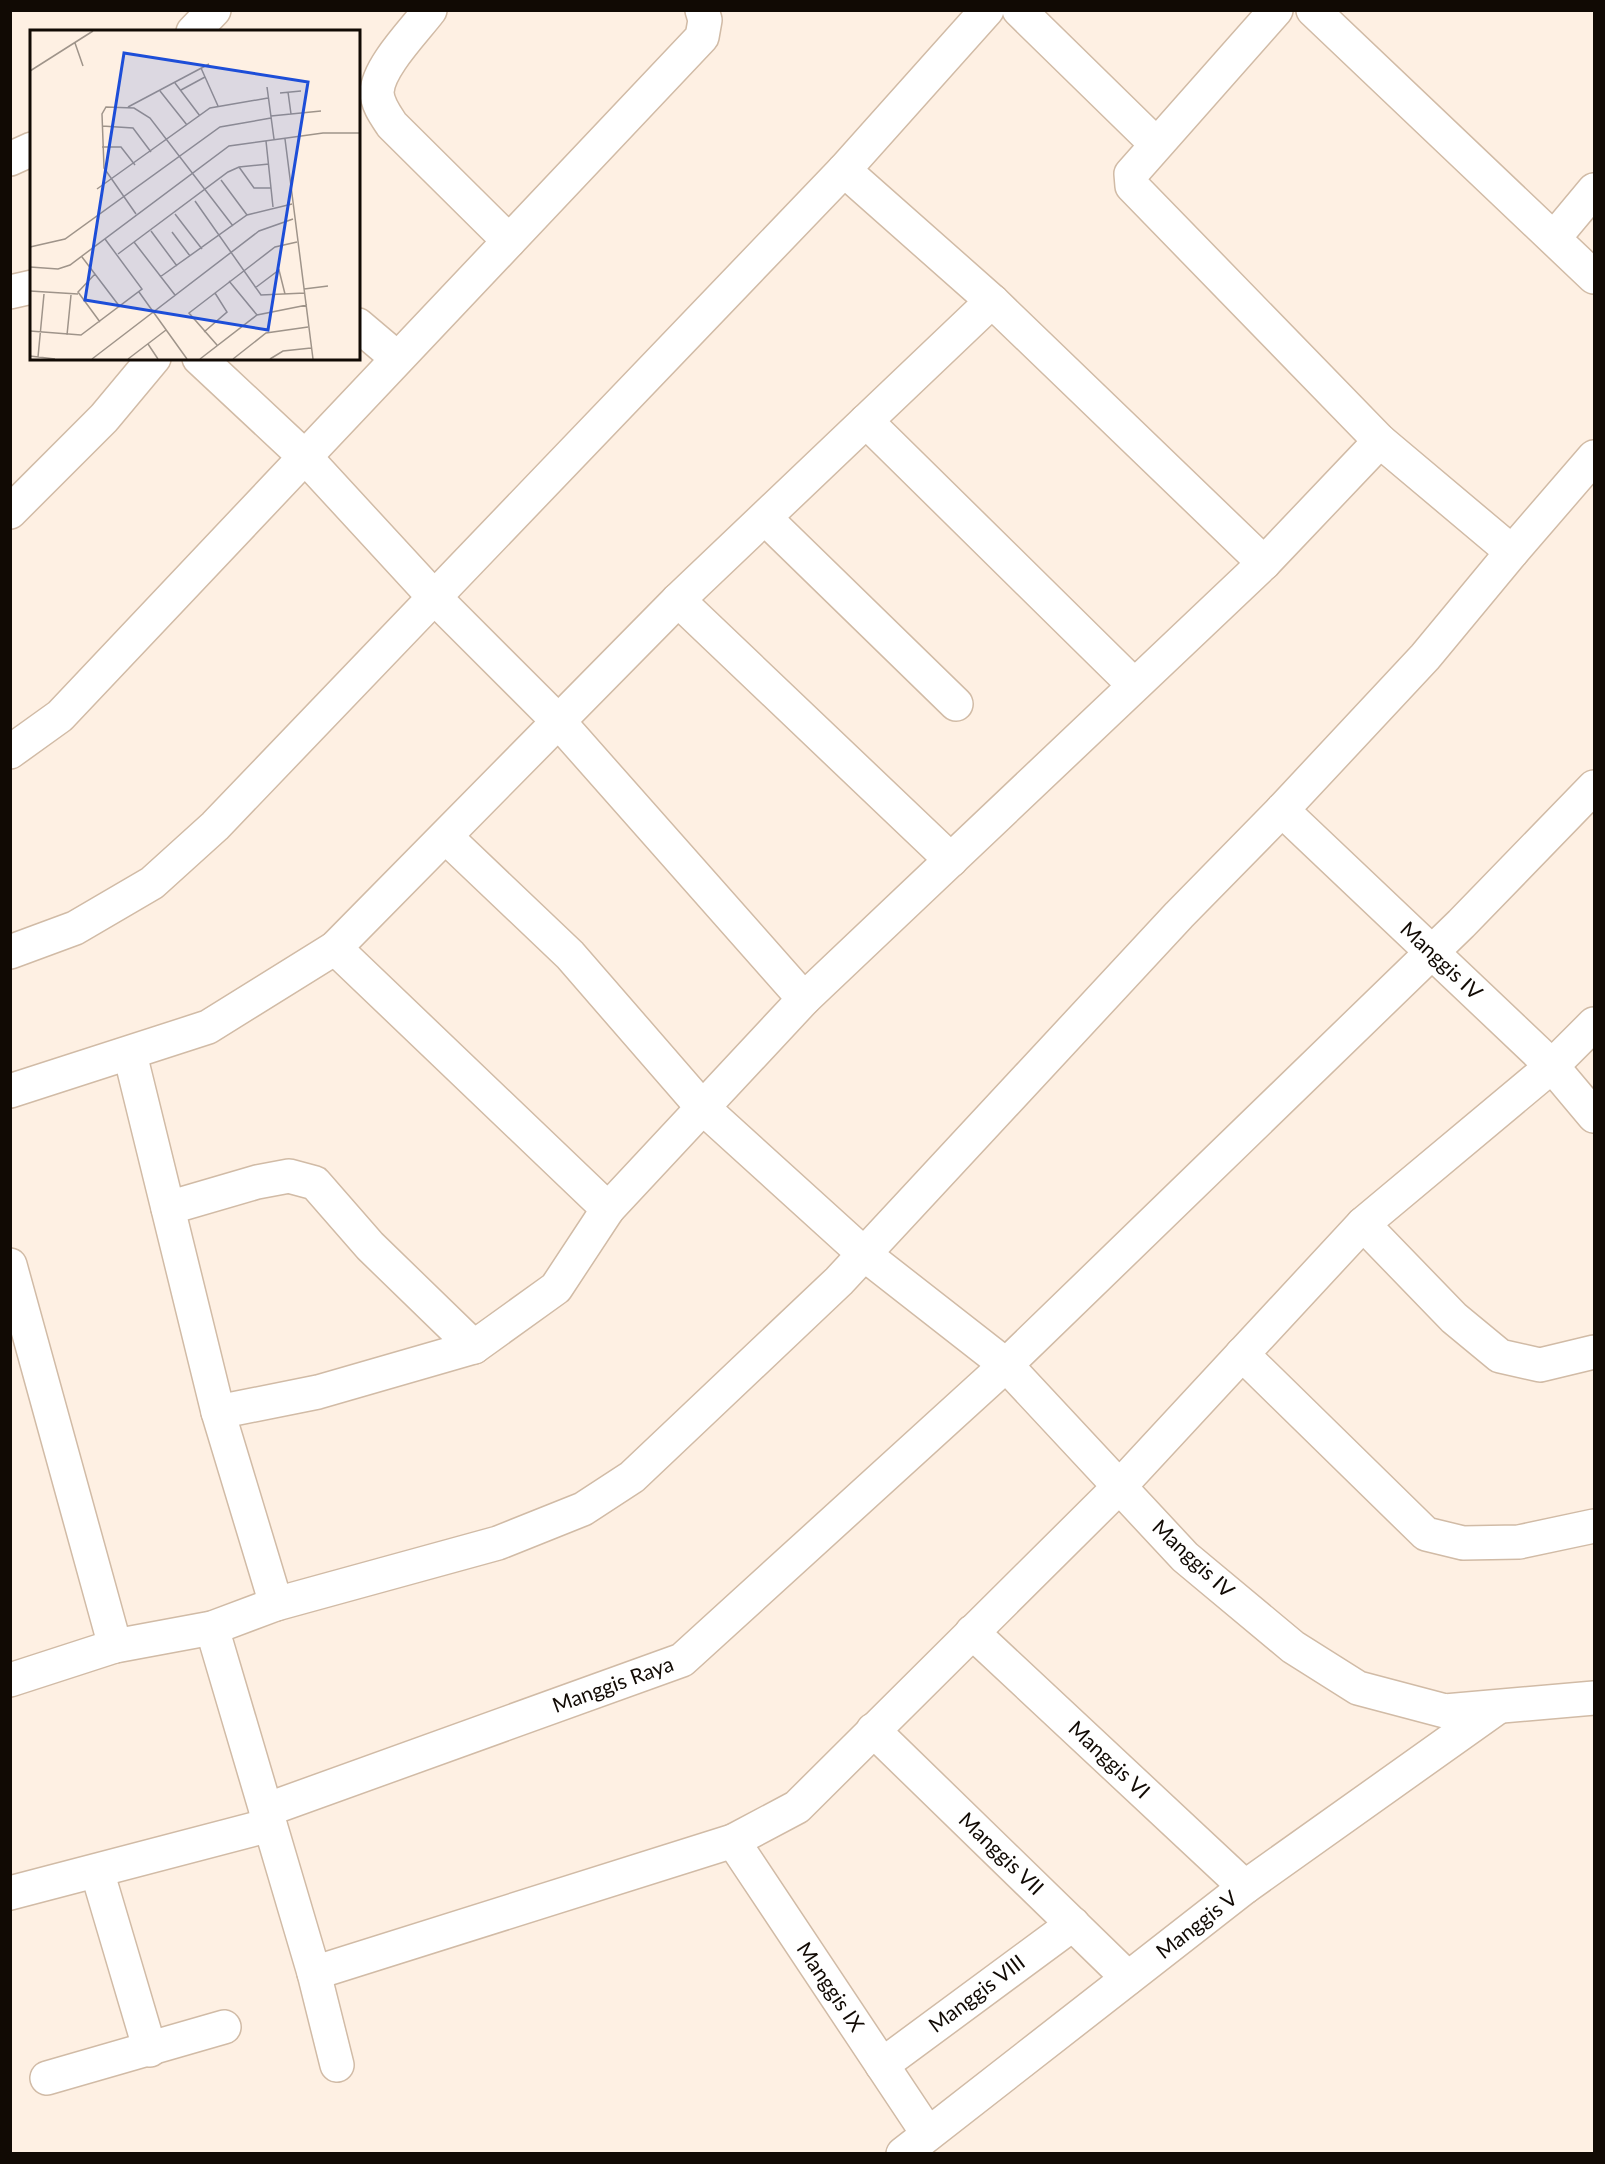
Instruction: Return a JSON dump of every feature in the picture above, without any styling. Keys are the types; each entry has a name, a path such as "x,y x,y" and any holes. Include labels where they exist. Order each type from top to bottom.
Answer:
{"street":[{"path":"195,30 214,10"},
{"path":"430,10 384,70 377,92 382,109 392,125 509,241"},
{"path":"10,752 60,716 702,37 705,20 702,10"},
{"path":"10,952 75,928 152,883 216,826 844,170 987,10"},
{"path":"1019,10 1156,144"},
{"path":"1276,10 1131,174 1134,191 1380,441 1512,552"},
{"path":"1313,10 1594,277"},
{"path":"10,159 30,150"},
{"path":"844,170 992,300 1264,563"},
{"path":"1554,238 1594,190"},
{"path":"10,292 30,287"},
{"path":"10,1091 208,1027 336,948 678,600 992,300"},
{"path":"360,327 397,358"},
{"path":"10,512 104,418 152,360"},
{"path":"201,360 306,458 435,598 559,722 804,999"},
{"path":"866,420 1134,686"},
{"path":"218,1412 318,1392 474,1347 556,1288 608,1209 804,999 1264,563 1380,441"},
{"path":"10,1680 115,1646 212,1628 276,1604 498,1543 583,1509 632,1477 864,1254 1179,915 1282,810 1425,657 1594,457"},
{"path":"765,518 956,704"},
{"path":"678,600 951,860"},
{"name":"Manggis Raya","path":"10,1893 97,1871 268,1818 682,1660 1006,1365 1431,952 1594,787"},
{"name":"Manggis IV","path":"1282,810 1552,1066 1594,1116"},
{"name":"Manggis IV","path":"446,837 570,955 702,1107 864,1254 1006,1365 1185,1557 1293,1647 1358,1688 1445,1711 1594,1698"},
{"path":"336,948 608,1209"},
{"path":"314,1973 733,1841 796,1807 1119,1487 1363,1224 1552,1066 1594,1024"},
{"path":"130,1054 218,1412 276,1604"},
{"path":"168,1208 256,1182 289,1176 315,1182 370,1246 474,1347"},
{"path":"1363,1224 1454,1318 1500,1356 1540,1365 1594,1352"},
{"path":"10,1265 115,1646"},
{"path":"1242,1354 1426,1534 1463,1543 1519,1542 1594,1526"},
{"path":"212,1628 314,1973 337,2065"},
{"name":"Manggis VI","path":"972,1632 1245,1887"},
{"name":"Manggis V","path":"916,2144 1245,1887 1498,1707"},
{"name":"Manggis VII","path":"873,1730 1128,1978"},
{"name":"Manggis IX","path":"733,1841 882,2065 916,2144"},
{"path":"97,1871 150,2050"},
{"name":"Manggis VIII","path":"882,2065 1072,1924"},
{"path":"47,2078 224,2027"}]}
